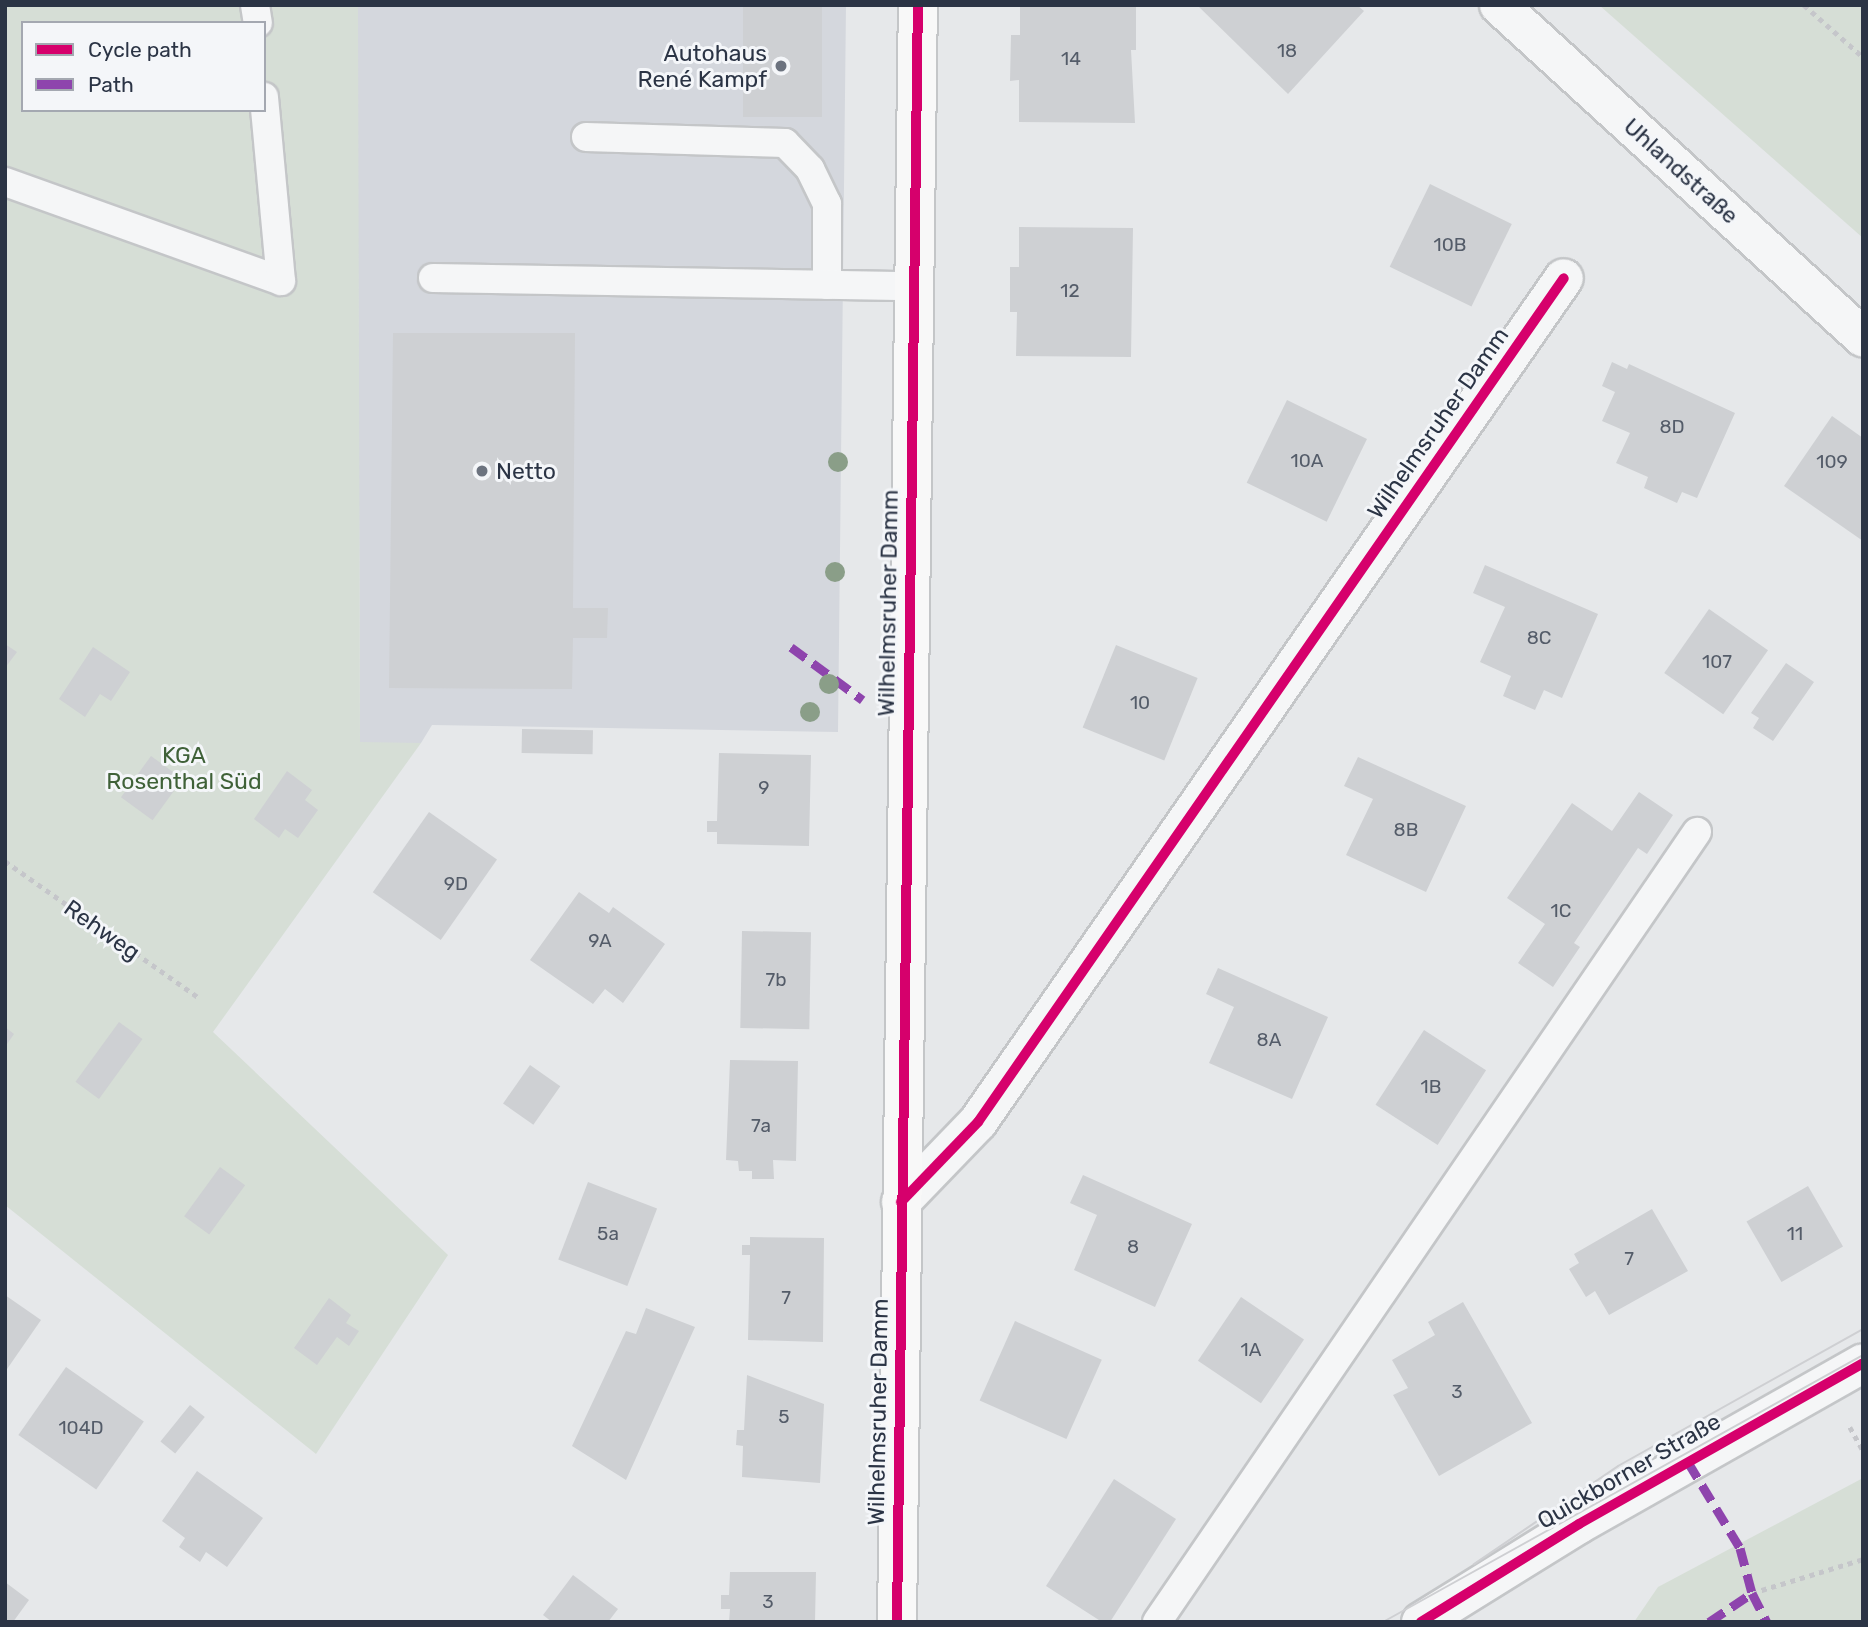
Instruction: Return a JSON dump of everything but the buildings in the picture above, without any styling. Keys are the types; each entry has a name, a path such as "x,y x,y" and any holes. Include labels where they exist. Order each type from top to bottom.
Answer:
{"main road":[{"name":"Wilhelmsruher Damm","path":"897,1622 912,286 918,5"}],"street":[{"name":"Uhlandstraße","path":"1499,5 1863,337"},
{"name":"Wilhelmsruher Damm","path":"901,1202 978,1122 1564,278"},
{"name":"Quickborner Straße","path":"1421,1622 1579,1524 1863,1363"}],"lane":[{"path":"5,182 281,281 265,112"},
{"path":"586,137 785,143 810,169 827,204 827,285"},
{"path":"433,278 912,286"},
{"path":"1157,1622 1697,832"}],"path":[{"path":"1804,5 1863,57"},
{"path":"1850,1427 1863,1450"},
{"path":"1752,1593 1863,1559"}],"shaded area":[{"path":"357,5 846,5 838,732 432,725 421,743 360,743"}],"green space":[{"name":"KGA Rosenthal Süd","path":"5,5 358,5 360,742 421,743 213,1032 448,1255 316,1454 5,1205"},
{"path":"1599,5 1863,5 1863,238"},
{"path":"1863,1478 1863,1622 1634,1622 1658,1587"}],"tram line":[{"path":"1474,1564 1618,1466 1863,1329"},
{"path":"1383,1622 1863,1355"}],"marked path":[{"path":"791,647 863,700"},
{"path":"1688,1462 1740,1548 1752,1593 1767,1622"},
{"path":"1709,1622 1752,1593"}],"cycle path":[{"path":"897,1622 918,5"},
{"path":"901,1202 978,1122 1564,278"},
{"path":"1421,1622 1579,1524 1863,1363"}],"place":[{"name":"Autohaus René Kampf","path":"781,66"},
{"name":"Netto","path":"482,471"}]}
